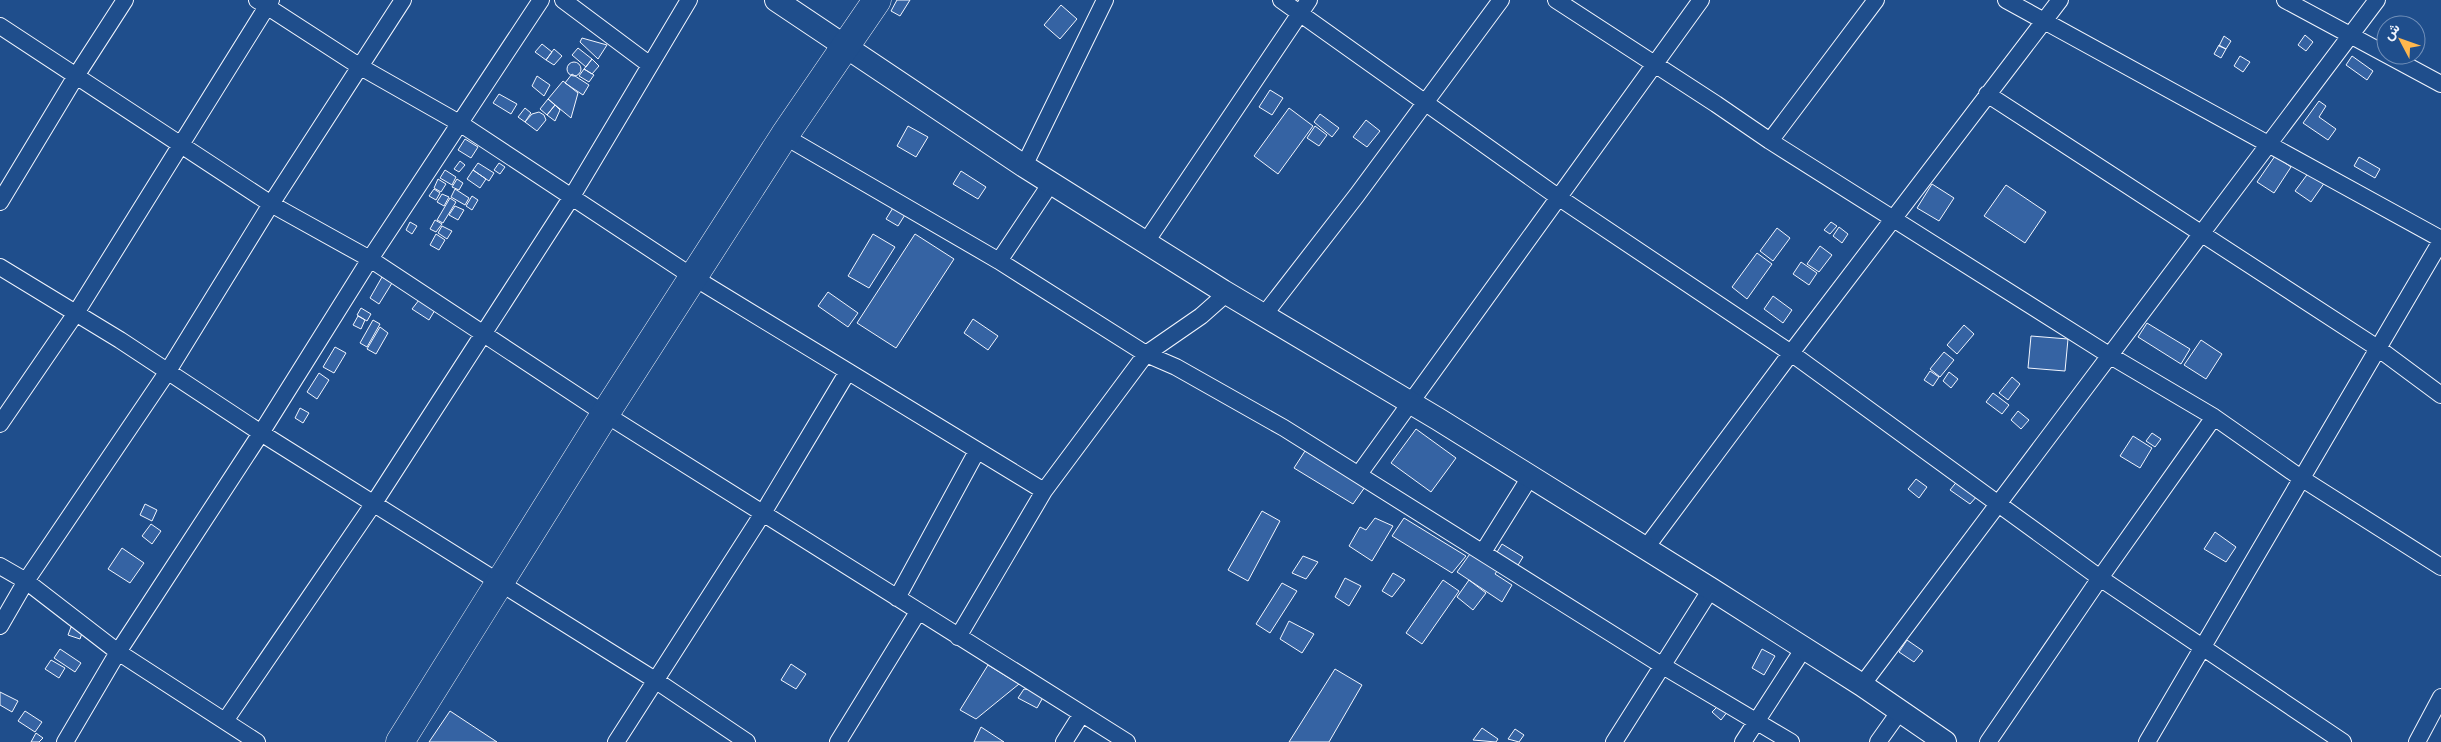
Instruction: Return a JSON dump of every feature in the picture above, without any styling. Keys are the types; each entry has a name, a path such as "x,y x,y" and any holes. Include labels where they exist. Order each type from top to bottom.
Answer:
{"highway":[{"path":"400,742 693,277 784,136 877,0"}],"street":[{"path":"0,202 76,76 125,0"},
{"path":"0,626 26,581 168,371 271,204 402,0"},
{"path":"65,742 118,652 261,433 370,259 461,124 541,0"},
{"path":"563,0 650,65"},
{"path":"225,721 374,503 571,198 689,0"},
{"path":"776,0 1024,166 1227,293 1408,403 1438,419 1711,589 1862,685 1945,742"},
{"path":"1024,166 1105,0"},
{"path":"1281,0 1305,6 1426,103 1558,197 1790,353 2100,578 2201,648 2343,742"},
{"path":"1264,315 1426,103 1501,0"},
{"path":"1556,0 1770,141 2109,355 2214,417 2301,478 2441,566"},
{"path":"1359,474 1408,403 1655,66 1701,0"},
{"path":"1770,141 1876,0"},
{"path":"2006,0 2441,240 2379,349 2301,478 2147,742"},
{"path":"1645,549 1790,353 2060,0"},
{"path":"2285,0 2348,36 2441,84"},
{"path":"1862,685 1996,504 2377,0"},
{"path":"0,424 76,313 182,146 265,2 359,66 461,124 693,277 847,373 1044,491"},
{"path":"1146,242 1305,6"},
{"path":"0,26 271,204 370,259 605,414 1081,715 1127,742"},
{"path":"1987,94 2379,349 2441,395"},
{"path":"784,136 999,261 1146,354 1184,371 1359,474 1663,666 1790,742"},
{"path":"999,261 1051,183"},
{"path":"0,267 168,371 261,433 374,503 498,584 655,680 746,742"},
{"path":"958,637 1044,491 1146,354 1201,316 1227,293"},
{"path":"616,742 763,513 847,373"},
{"path":"1988,742 2100,578 2214,417"},
{"path":"897,598 977,451"},
{"path":"1483,552 1530,477"},
{"path":"0,566 26,581 118,652 258,742"},
{"path":"1614,742 1711,589"},
{"path":"838,742 918,612"},
{"path":"1743,742 1804,648"},
{"path":"2417,742 2441,697"},
{"path":"1878,742 1900,711"},
{"path":"1064,742 1081,715"}],"building":[{"path":"897,0 910,0 900,16 891,11"},
{"path":"1061,5 1077,19 1060,39 1044,25"},
{"path":"2305,35 2313,42 2306,51 2298,45"},
{"path":"2224,36 2231,41 2226,49 2219,46"},
{"path":"582,38 607,45 598,59 580,42"},
{"path":"542,44 552,52 546,60 535,52"},
{"path":"2219,45 2226,49 2221,58 2214,54"},
{"path":"578,48 592,59 586,67 572,55"},
{"path":"554,49 562,56 554,65 546,60"},
{"path":"2240,56 2250,62 2243,72 2234,66"},
{"path":"2352,56 2373,71 2367,80 2346,65"},
{"path":"592,59 599,66 592,74 584,69"},
{"path":"574,62 579,64 581,69 579,74 574,76 569,74 567,69 569,64"},
{"path":"584,69 594,75 589,82 579,76"},
{"path":"572,74 589,85 583,95 565,83"},
{"path":"537,76 550,85 544,96 532,86"},
{"path":"563,81 578,93 571,118 548,99"},
{"path":"1270,90 1283,98 1272,115 1259,107"},
{"path":"499,94 517,104 511,114 493,103"},
{"path":"548,99 555,105 547,115 540,109"},
{"path":"2319,101 2326,106 2319,117 2336,129 2328,140 2303,123"},
{"path":"555,105 560,110 555,121 547,115"},
{"path":"525,108 531,113 525,122 518,117"},
{"path":"1289,108 1313,126 1278,174 1254,156"},
{"path":"539,112 544,115 546,120 537,131 525,122 532,114"},
{"path":"1320,114 1339,128 1332,137 1314,122"},
{"path":"1366,120 1380,131 1367,147 1353,137"},
{"path":"908,126 928,137 916,157 897,146"},
{"path":"1315,126 1327,135 1319,146 1307,138"},
{"path":"465,139 478,147 471,158 458,150"},
{"path":"2275,156 2291,167 2274,193 2257,182"},
{"path":"2359,157 2380,169 2375,178 2354,166"},
{"path":"460,161 465,165 459,172 454,169"},
{"path":"478,163 494,173 489,181 473,170"},
{"path":"499,163 505,167 500,174 494,170"},
{"path":"445,170 456,177 452,185 440,178"},
{"path":"473,170 486,179 480,188 467,179"},
{"path":"961,171 986,187 978,199 953,184"},
{"path":"2309,172 2325,182 2311,202 2295,191"},
{"path":"438,179 446,184 441,192 434,188"},
{"path":"457,179 463,183 459,190 452,187"},
{"path":"1932,184 1954,198 1939,221 1917,208"},
{"path":"2006,185 2046,212 2025,243 1984,216"},
{"path":"434,189 440,193 436,200 429,196"},
{"path":"455,189 469,198 465,205 451,197"},
{"path":"442,194 449,197 444,206 437,202"},
{"path":"472,196 478,200 472,210 466,206"},
{"path":"450,198 456,202 443,223 437,220"},
{"path":"896,203 908,210 898,226 886,219"},
{"path":"455,206 464,210 458,220 449,215"},
{"path":"435,220 442,224 436,232 430,229"},
{"path":"410,222 417,226 412,234 406,230"},
{"path":"1831,222 1837,226 1830,234 1824,230"},
{"path":"442,226 452,231 447,239 438,233"},
{"path":"1839,227 1848,234 1842,243 1833,236"},
{"path":"1777,228 1790,238 1773,261 1760,251"},
{"path":"436,234 445,240 439,250 430,245"},
{"path":"873,234 895,247 869,288 848,276"},
{"path":"915,234 954,259 896,348 857,323"},
{"path":"1820,246 1832,255 1819,272 1807,264"},
{"path":"1757,253 1772,264 1747,299 1732,287"},
{"path":"1801,262 1817,273 1809,285 1793,274"},
{"path":"382,277 392,283 379,304 370,298"},
{"path":"828,292 858,313 848,327 818,306"},
{"path":"1773,296 1792,310 1783,323 1764,309"},
{"path":"419,300 435,310 429,320 412,309"},
{"path":"361,308 371,314 367,321 357,315"},
{"path":"358,316 365,320 361,329 353,325"},
{"path":"973,319 998,336 988,350 964,333"},
{"path":"373,320 380,324 367,347 360,343"},
{"path":"2147,323 2190,349 2181,364 2138,337"},
{"path":"1964,325 1974,334 1957,354 1947,345"},
{"path":"380,327 388,333 376,354 367,349"},
{"path":"2031,336 2068,339 2065,371 2028,368"},
{"path":"2201,340 2222,354 2206,379 2184,365"},
{"path":"335,347 346,353 334,373 323,367"},
{"path":"1944,352 1954,360 1940,377 1930,369"},
{"path":"1930,371 1939,377 1933,386 1924,380"},
{"path":"1949,372 1958,379 1951,388 1943,381"},
{"path":"319,373 329,380 317,399 307,392"},
{"path":"2012,377 2020,384 2008,400 1999,393"},
{"path":"1993,393 2009,405 2002,414 1986,402"},
{"path":"300,408 309,413 303,423 295,418"},
{"path":"2018,411 2029,420 2021,429 2011,420"},
{"path":"1416,429 1456,458 1431,492 1391,463"},
{"path":"2152,433 2161,439 2155,447 2146,441"},
{"path":"2133,436 2152,448 2140,468 2120,456"},
{"path":"1305,451 1365,487 1353,504 1294,468"},
{"path":"1916,479 1927,487 1919,498 1908,489"},
{"path":"1959,479 1979,494 1970,504 1950,490"},
{"path":"145,504 157,510 152,521 140,515"},
{"path":"1262,511 1280,521 1248,581 1228,570"},
{"path":"1375,518 1393,526 1372,561 1349,546 1360,527 1366,530"},
{"path":"1404,518 1466,556 1452,573 1392,536"},
{"path":"151,524 161,531 152,544 142,536"},
{"path":"2215,532 2236,547 2226,562 2204,549"},
{"path":"1502,544 1523,557 1515,570 1494,557"},
{"path":"122,548 144,563 130,583 108,569"},
{"path":"1472,551 1499,568 1495,574 1512,585 1502,602 1457,572"},
{"path":"1303,556 1318,562 1306,579 1292,573"},
{"path":"1393,573 1405,580 1392,597 1382,591"},
{"path":"1345,578 1361,586 1349,606 1335,597"},
{"path":"1443,580 1459,591 1422,644 1406,633"},
{"path":"1469,580 1486,593 1473,610 1457,597"},
{"path":"1282,583 1297,591 1270,633 1256,624"},
{"path":"1289,621 1314,634 1302,653 1280,639"},
{"path":"71,627 83,630 80,639 68,635"},
{"path":"1907,640 1923,651 1914,662 1899,652"},
{"path":"60,649 81,663 75,672 54,658"},
{"path":"1762,649 1775,656 1764,675 1752,668"},
{"path":"51,660 65,668 59,678 45,669"},
{"path":"791,664 806,674 796,689 781,680"},
{"path":"988,665 1019,684 976,719 960,710"},
{"path":"1335,669 1362,685 1329,742 1289,742"},
{"path":"1024,689 1046,692 1037,708 1018,698"},
{"path":"0,692 18,701 12,712 0,705"},
{"path":"1720,704 1728,711 1721,720 1712,712"},
{"path":"25,711 42,722 35,732 18,721"},
{"path":"450,711 497,742 429,742"},
{"path":"981,727 1004,742 974,742"},
{"path":"1482,728 1498,739 1496,742 1473,740"},
{"path":"1515,729 1524,735 1519,742 1508,739"},
{"path":"36,733 43,738 39,742 31,742"}]}
